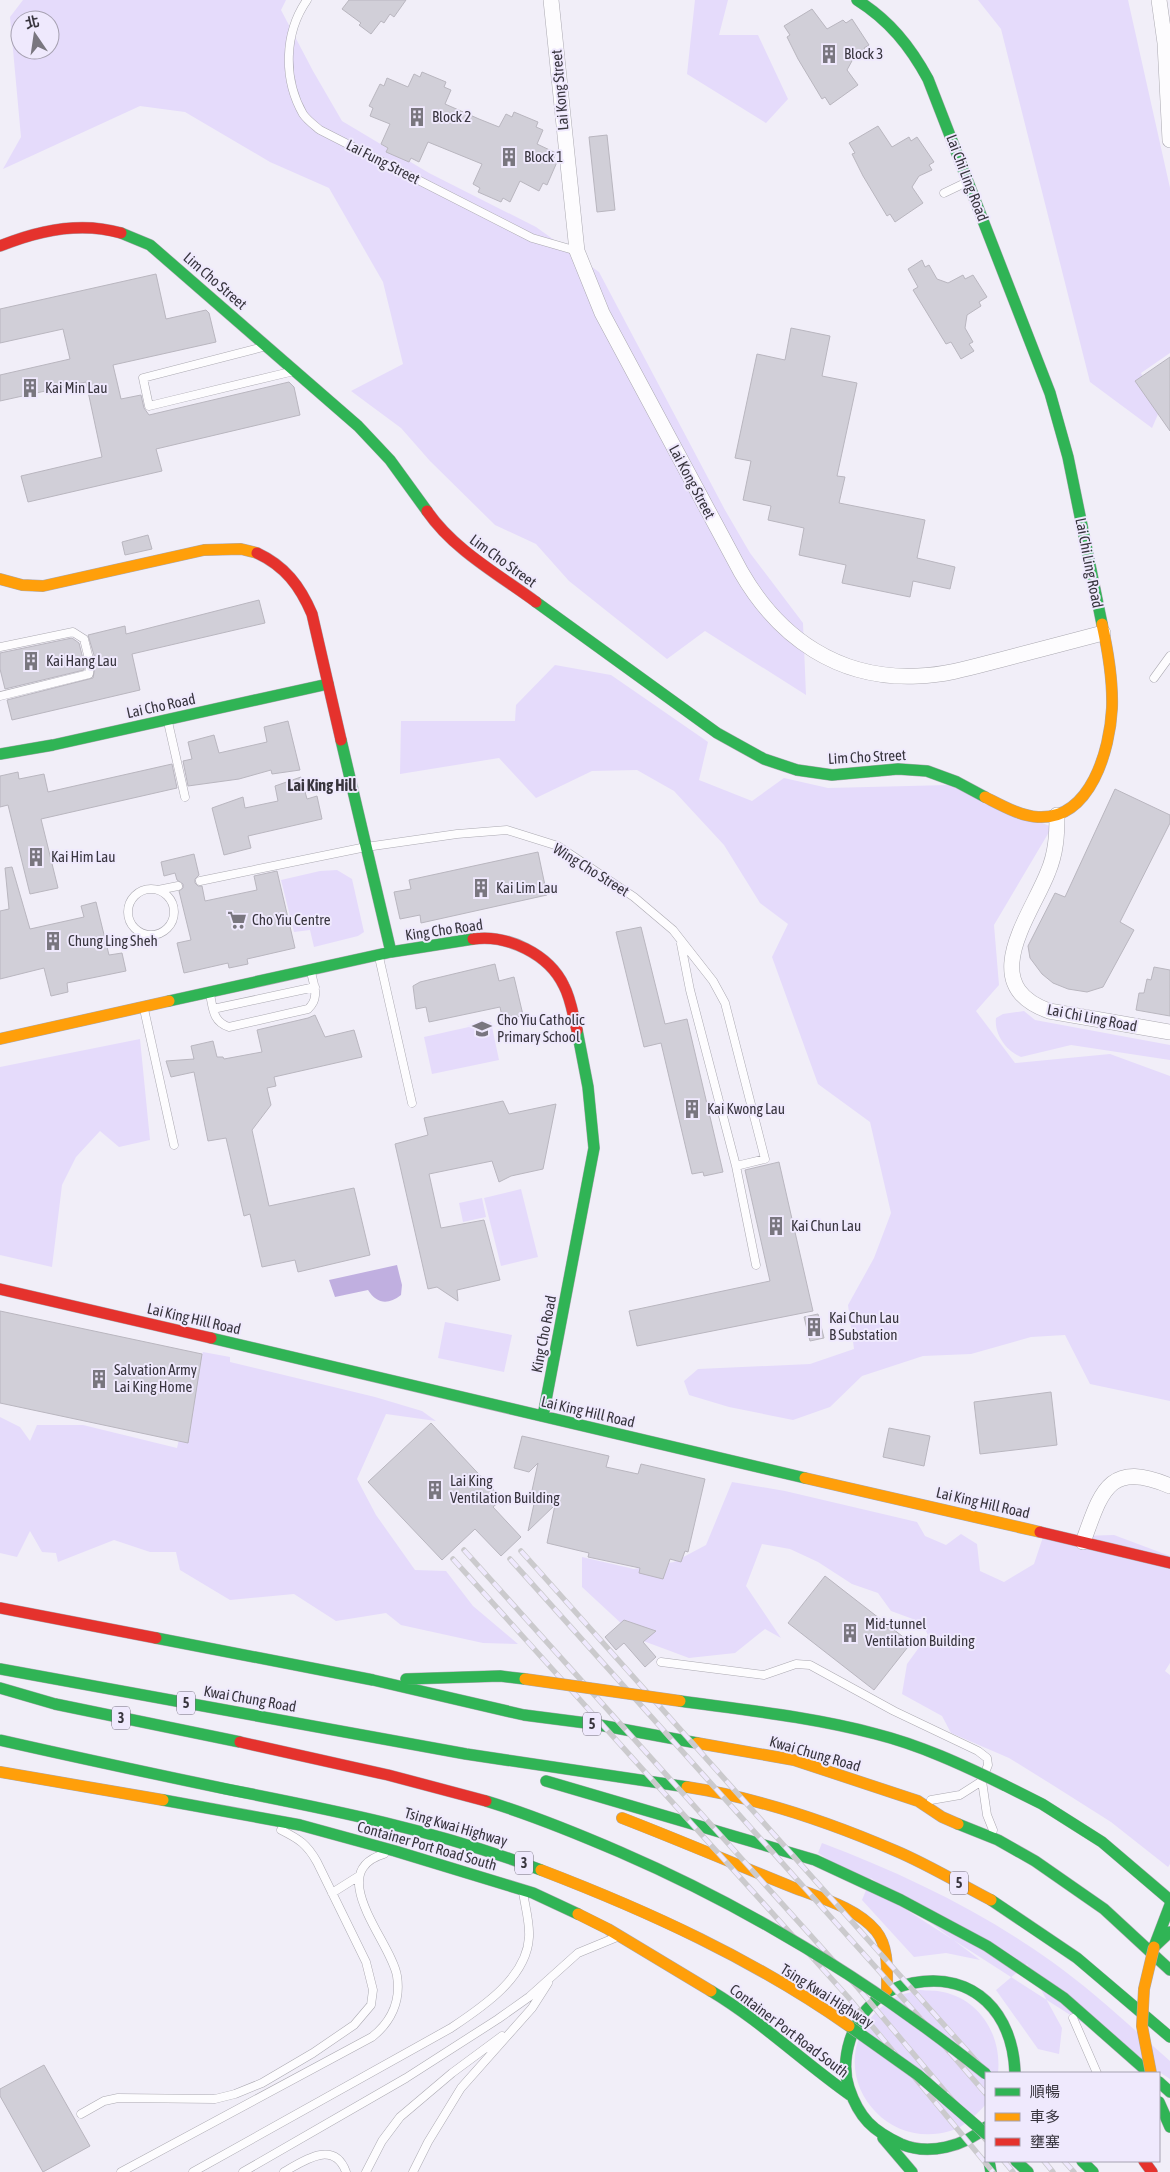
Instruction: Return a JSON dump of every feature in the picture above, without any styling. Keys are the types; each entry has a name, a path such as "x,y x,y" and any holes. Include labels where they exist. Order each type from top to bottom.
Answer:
{"main road":[{"name":"Lai Chi Ling Road","path":"857,0 880,15 892,26 917,59 939,105 1057,412 1103,633 1112,701 1104,749 1088,791 1074,807 1057,815"},
{"name":"Lim Cho Street","path":"0,246 27,234 54,228 93,227 124,233 150,245 376,444 402,475 436,523 462,550 733,744 747,752 776,764 822,774 848,775 896,768 936,773 955,780 1019,812 1039,818 1057,815"},
{"path":"0,578 22,585 43,586 216,548 254,551 286,570 301,589 312,614 391,952"},
{"name":"Lai Cho Road","path":"0,754 53,745 328,684"},
{"name":"King Cho Road","path":"0,1039 391,952 482,938 497,939 533,952 548,961 561,978 565,987 592,1112 594,1148 543,1416"},
{"name":"Lai King Hill Road","path":"0,1289 1170,1563"},
{"name":"Kwai Chung Road","path":"0,1608 373,1680 524,1715 594,1724 794,1760 918,1801 942,1817 998,1840 1035,1861 1104,1909 1170,1970"},
{"name":"Kwai Chung Road","path":"0,1669 466,1754 714,1791 812,1817 898,1852 992,1900 1062,1948 1114,1988 1170,2037"},
{"name":"Kwai Chung Road","path":"373,1680 500,1676 798,1718 877,1734 956,1762 1042,1804 1102,1842 1170,1900"},
{"name":"Tsing Kwai Highway","path":"0,1688 55,1704 350,1765 452,1790 536,1817 641,1861 764,1921 865,1983 942,2038 985,2073"},
{"name":"Tsing Kwai Highway","path":"0,1739 133,1770 328,1810 433,1834 518,1861 617,1899 731,1955 819,2005 918,2075 985,2130"},
{"name":"Container Port Road South","path":"0,1739 298,1792 379,1812 542,1859 632,1900 737,1957 771,1984 823,2012 857,2020"},
{"name":"Kwai Chung Road","path":"466,1754 506,1770 815,1860 901,1900 987,1946 1064,1998 1149,2072"},
{"name":"Container Port Road South","path":"0,1772 242,1813 395,1851 522,1889 620,1936 723,1999 850,2095"},
{"path":"534,1782 594,1807"},
{"path":"612,1814 721,1857 860,1918 876,1932 884,1945 888,1990"},
{"path":"1150,2072 1142,2026 1144,1989 1154,1947 1170,1905"},
{"path":"1154,1947 1170,1932"},
{"path":"912,2172 864,2118 850,2095 844,2066 847,2042 857,2020 870,2003 888,1990 914,1980 942,1980 969,1988 991,2004 1007,2028 1015,2054 1015,2072"},
{"path":"1160,2083 1170,2092"},
{"path":"1160,2104 1170,2127"},
{"path":"876,2130 901,2144 929,2149 957,2144 985,2130"},
{"path":"1017,2162 1028,2172"},
{"path":"1083,2162 1093,2172"}],"street":[{"name":"Lai Kong Street","path":"552,0 576,251 602,313 741,572 769,612 806,645 850,668 886,676 919,676 964,669 1103,633"},
{"path":"1159,0 1168,70 1170,140"},
{"name":"Lai Chi Ling Road","path":"1057,815 1056,842 1051,863 1013,949 1012,966 1016,984 1025,997 1049,1011 1170,1032"},
{"path":"1083,1542 1099,1499 1107,1487 1115,1481 1140,1477 1153,1479 1170,1486"}],"lane":[{"name":"Lai Fung Street","path":"307,0 294,29 287,53 296,98 304,115 314,125 328,135 532,238 576,251"},
{"path":"944,193 968,181"},
{"path":"267,347 143,378 149,406 295,371"},
{"path":"0,647 73,632 84,639 90,664 89,674 0,696"},
{"path":"1154,678 1170,656"},
{"path":"167,720 185,797"},
{"name":"Wing Cho Street","path":"200,881 366,847 457,834 507,830 558,846 634,897 673,930 713,981 725,1003 765,1159 736,1166"},
{"path":"158,890 170,899 174,914 168,928 155,936 140,933 130,922 128,907 136,894 150,889 158,890 178,886"},
{"path":"681,941 690,990 736,1166 756,1266"},
{"path":"378,955 412,1103"},
{"path":"210,992 216,1018 221,1024 229,1027 308,1009 314,1004 317,996 311,970"},
{"path":"213,1009 315,987"},
{"path":"144,1007 174,1145"},
{"path":"661,1662 764,1675 796,1664 810,1665 894,1711 978,1751 987,1758 988,1766 982,1782 987,1815 998,1840"},
{"path":"918,1801 960,1795 982,1782"},
{"path":"81,2114 104,2101 118,2098 215,2098 235,2094 262,2083 354,2025 371,2005 373,1990 366,1962 309,1848 290,1834 242,1813"},
{"path":"121,2172 337,2056 383,2029 395,2007 397,1976 393,1962 370,1920 359,1884 359,1876 365,1863 373,1857 395,1851"},
{"path":"332,1893 359,1876"},
{"path":"193,2172 442,2033 483,2006 513,1978 524,1956 529,1938 522,1889"},
{"path":"244,2172 406,2078 514,2008 530,1997 578,1952 620,1936"},
{"path":"413,2172 428,2142 461,2088 532,2008 555,1973"},
{"path":"1064,1998 1097,2072"},
{"path":"366,2172 382,2141 400,2117 452,2073 516,2026"},
{"path":"284,2172 314,2155 328,2154 336,2158 346,2172"}],"shaded area":[{"path":"23,0 286,0 281,10 342,121 429,173 536,227 599,272 725,510 750,553 803,623 806,695 705,631 667,659 569,581 536,544 495,525 430,461 401,428 351,391 403,364 383,282 329,188 270,162 185,112 140,106 3,169 21,137 14,60 60,60 60,10 15,10"},
{"path":"695,0 728,0 719,35 758,35 788,99 766,123 687,74"},
{"path":"978,0 1128,0 1170,188 1170,353 1141,373 1159,412 1152,428 1090,382 1001,29"},
{"path":"555,665 611,675 708,742 699,780 752,801 784,778 828,788 949,785 1052,827 994,925 999,985 976,1011 1015,1063 1110,1054 1170,1076 1170,1401 1090,1384 1065,1335 1031,1337 971,1354 923,1356 862,1376 830,1407 793,1420 729,1407 689,1395 684,1381 698,1369 810,1364 854,1349 848,1305 874,1258 891,1213 870,1122 818,1084 772,957 788,924 760,903 724,845 674,791 637,770 592,771 536,798 499,758 400,774 401,721 515,721 516,705"},
{"path":"337,870 352,879 364,932 358,936 314,947 310,930 294,932 281,880 320,871"},
{"path":"1024,1011 1035,1020 1170,1045 1170,1060 1071,1045 1021,1057 1010,1051 1002,1041 997,1030 996,1018 1003,1014"},
{"path":"491,1022 499,1060 432,1074 424,1037"},
{"path":"140,1039 150,1140 119,1147 100,1131 76,1157 62,1185 52,1267 0,1255 0,1067"},
{"path":"521,1189 538,1257 501,1266 484,1198"},
{"path":"482,1198 486,1217 463,1222 459,1203"},
{"path":"397,1265 402,1285 401,1295 396,1298 383,1302 371,1295 368,1290 335,1297 329,1280"},
{"path":"445,1322 512,1335 504,1372 438,1358"},
{"path":"203,1352 230,1357 230,1362 375,1397 422,1411 436,1421 386,1414 357,1479 376,1515 415,1570 446,1571 473,1606 518,1644 483,1643 401,1625 386,1613 336,1621 294,1594 230,1600 180,1570 176,1552 150,1552 114,1540 58,1562 56,1553 42,1552 30,1531 17,1557 0,1553 0,1417 20,1427 30,1441 37,1425 83,1425 177,1448 197,1363"},
{"path":"732,1482 785,1491 917,1522 925,1536 946,1545 961,1534 977,1544 980,1571 1004,1582 1034,1564 1043,1537 1114,1535 1170,1556 1170,1663 1165,1671 1170,1675 1170,1864 1168,1867 1111,1822 1009,1758 951,1733 942,1716 902,1694 907,1664 928,1635 921,1622 891,1611 878,1593 852,1584 818,1562 790,1549 762,1544 746,1586 781,1638 765,1629 735,1653 689,1658 638,1639 582,1587 582,1557 634,1569 674,1562 706,1545"},
{"path":"822,1843 882,1867 940,1894 1024,1943 1082,1984 1170,2061 1170,2079 1160,2072 818,1853"},
{"path":"871,1878 980,1960 946,1953 914,1957 862,1900"},
{"path":"1027,1964 1062,2028 1059,2054 1038,2049 996,1990"},
{"path":"920,1990 940,1991 956,1996 978,2012 992,2034 996,2046 998,2072 985,2072 985,2105 965,2124 950,2131 926,2134 904,2130 884,2119 869,2104 859,2085 855,2064 858,2042 872,2016 882,2006 903,1994"}],"building":[{"path":"349,0 406,0 394,17 390,14 384,23 381,21 371,34 359,25 361,23 342,9"},
{"name":"Block 3","path":"812,9 827,29 843,20 846,23 852,19 869,45 864,48 866,52 853,59 847,70 858,85 830,105 825,97 822,99 798,59 787,37 790,35 784,26"},
{"path":"422,72 446,82 444,87 451,90 445,104 479,119 499,127 506,114 512,117 514,112 538,122 536,127 543,130 537,144 556,153 553,160 557,162 547,185 543,183 539,191 520,181 510,202 503,198 501,202 478,192 480,188 473,184 482,164 428,142 419,162 411,158 409,162 386,152 388,148 381,144 390,124 370,116 373,108 369,106 380,84 384,86 387,78 408,87 414,74 420,77"},
{"path":"878,126 892,147 909,137 911,141 917,137 934,162 929,165 932,170 919,176 912,187 923,203 895,222 890,214 887,216 863,176 852,154 855,153 849,143"},
{"path":"607,135 615,210 597,212 589,137"},
{"path":"922,260 925,267 929,265 937,279 948,283 963,275 965,279 973,275 987,297 979,302 981,306 967,315 965,328 973,342 969,344 974,351 961,359 951,342 946,344 913,290 918,287 908,269"},
{"name":"Kai Min Lau","path":"156,274 166,319 206,310 209,313 216,342 113,365 121,399 141,395 144,408 149,415 289,382 294,387 300,415 156,449 162,471 28,502 21,476 102,457 86,382 0,401 0,375 70,359 63,329 0,343 0,309"},
{"path":"791,328 830,336 822,376 857,383 837,476 845,477 839,503 925,520 917,558 955,567 950,589 913,581 910,597 842,583 846,565 799,555 804,528 768,520 771,506 743,500 751,461 735,458 757,354 785,360"},
{"path":"1170,357 1170,431 1135,381"},
{"path":"148,535 152,549 125,555 122,542"},
{"name":"Kai Hang Lau","path":"259,600 265,623 132,654 140,690 12,720 7,700 93,678 96,662 88,635 125,626 126,634"},
{"path":"72,638 79,643 84,670 5,689 0,669 0,653"},
{"path":"288,721 300,770 272,774 271,770 239,779 188,786 183,761 192,759 188,742 214,735 219,753 267,742 264,727"},
{"name":"Kai Him Lau","path":"172,764 177,788 41,819 58,888 30,894 8,805 0,807 0,776 18,772 19,779 44,774 48,792"},
{"path":"301,777 307,799 317,796 322,819 248,836 251,848 224,855 212,808 243,797 245,808 278,801 275,786"},
{"path":"1115,789 1170,815 1170,823 1120,922 1134,930 1103,987 1087,992 1068,989 1053,983 1042,974 1030,958 1028,946 1055,893 1065,897"},
{"name":"Kai Lim Lau","path":"538,852 547,895 421,923 420,915 400,919 394,892 411,889 409,880"},
{"name":"Cho Yiu Centre","path":"194,854 199,875 195,879 195,883 198,886 202,886 205,901 257,890 254,876 277,871 295,948 247,959 248,964 229,968 228,963 184,973 177,943 191,940 179,891 183,888 183,884 177,880 175,873 164,876 161,862"},
{"name":"Chung Ling Sheh","path":"12,867 30,929 84,917 81,906 96,902 109,955 122,953 126,971 67,983 68,992 51,996 44,968 0,979 0,911 9,909 5,868"},
{"name":"Kai Kwong Lau","path":"641,927 665,1024 687,1019 723,1172 704,1176 703,1172 692,1174 661,1043 644,1047 616,932"},
{"path":"495,964 499,981 514,977 523,1015 503,1021 500,1007 429,1022 426,1007 416,1009 413,986 420,982"},
{"path":"1154,967 1170,970 1170,1016 1136,1010 1139,993 1144,993 1147,979 1151,980"},
{"path":"315,1015 325,1037 354,1030 362,1057 274,1077 276,1086 267,1088 271,1105 252,1130 269,1206 354,1188 370,1255 298,1272 295,1260 262,1267 250,1214 244,1216 226,1138 208,1141 194,1072 171,1077 166,1061 194,1059 191,1046 213,1041 217,1057 223,1057 224,1059 262,1052 257,1030"},
{"path":"503,1101 509,1114 556,1104 543,1169 511,1176 499,1182 492,1161 429,1174 441,1228 484,1220 500,1280 457,1290 458,1301 437,1287 428,1289 395,1144 428,1135 424,1118"},
{"name":"Kai Chun Lau","path":"779,1162 813,1311 637,1346 629,1311 770,1281 745,1170"},
{"name":"Salvation Army Lai King Home","path":"0,1311 202,1354 188,1443 0,1403"},
{"name":"Kai Chun Lau B Substation","path":"818,1314 824,1338 810,1341 804,1317"},
{"path":"1051,1392 1057,1445 980,1454 974,1402"},
{"name":"Lai King Ventilation Building","path":"431,1423 502,1499 493,1507 521,1537 501,1556 475,1529 442,1560 368,1482"},
{"path":"889,1428 930,1436 924,1466 883,1457"},
{"path":"522,1436 609,1456 606,1467 638,1474 641,1464 705,1479 688,1552 685,1551 681,1562 670,1559 663,1579 639,1573 640,1568 588,1557 589,1553 547,1543 555,1505 528,1531 536,1495 531,1495 538,1463 529,1472 514,1468"},
{"name":"Mid-tunnel Ventilation Building","path":"825,1576 911,1643 874,1690 788,1623"},
{"path":"624,1620 656,1631 643,1642 656,1657 645,1667 624,1643 616,1650 605,1637"},
{"path":"44,2065 90,2146 43,2172 0,2096 0,2089"}],"railway":[{"path":"464,1550 858,1988 985,2139"},
{"path":"521,1551 986,2072"},
{"path":"453,1559 848,1997 993,2172"},
{"path":"510,1559 880,1972 985,2093"},
{"path":"1005,2162 1013,2172"},
{"path":"1045,2162 1053,2172"},
{"path":"1065,2162 1074,2172"}],"traffic: fast":[{"path":"857,0 879,16 898,35 928,79 1050,393 1068,457 1102,624"},
{"path":"121,233 150,245 358,426 390,460 427,511"},
{"path":"536,602 717,733 764,759 797,770 832,775 898,769 927,771 957,782 985,797"},
{"path":"0,754 53,745 328,684"},
{"path":"341,740 391,952"},
{"path":"169,1001 391,952 473,939"},
{"path":"543,1416 594,1148 588,1087 577,1030"},
{"path":"211,1338 805,1478"},
{"path":"156,1638 373,1680 524,1715 594,1724 697,1743"},
{"path":"0,1669 466,1754 687,1787"},
{"path":"406,1679 500,1676 525,1679"},
{"path":"0,1688 55,1704 240,1742"},
{"path":"680,1701 803,1718 876,1734 925,1750 1004,1785"},
{"path":"0,1740 385,1823 464,1844 541,1870"},
{"path":"546,1781 815,1860 901,1900 987,1946 1064,1998 1148,2072"},
{"path":"1004,1785 1042,1804 1102,1842 1170,1900"},
{"path":"163,1800 300,1825 395,1851 533,1893 578,1914"},
{"path":"486,1801 520,1812 620,1852 718,1898 811,1951 855,1979 900,2009 985,2073"},
{"path":"958,1824 998,1840 1035,1861 1104,1909 1170,1970"},
{"path":"991,1900 1077,1958 1170,2037"},
{"path":"1154,1947 1170,1905"},
{"path":"1154,1947 1170,1932"},
{"path":"985,2128 957,2144 935,2149 923,2149 901,2144 882,2134 862,2115 849,2088 846,2076 846,2058 854,2029 873,2002 891,1990 913,1983 935,1981 955,1984 972,1991 986,2001 998,2015 1007,2032 1013,2052 1015,2072"},
{"path":"711,1991 765,2028 850,2095"},
{"path":"849,2026 918,2075 985,2133"},
{"path":"1160,2083 1170,2092"},
{"path":"1160,2104 1170,2127"},
{"path":"883,2138 912,2172"},
{"path":"989,2162 991,2172"},
{"path":"1017,2162 1028,2172"},
{"path":"1083,2162 1093,2172"}],"traffic: slow":[{"path":"0,579 22,585 43,586 204,550 241,549 257,553"},
{"path":"985,797 1004,807 1038,817 1056,815 1072,807 1084,795 1102,761 1107,743 1112,708 1111,676 1102,624"},
{"path":"0,1039 169,1001"},
{"path":"805,1478 1040,1532"},
{"path":"525,1679 680,1701"},
{"path":"697,1743 794,1760 918,1801 942,1817 958,1824"},
{"path":"0,1772 163,1800"},
{"path":"687,1787 767,1804 845,1830 908,1856 991,1900"},
{"path":"622,1818 848,1909 868,1923 880,1937 886,1959 887,1990"},
{"path":"541,1870 621,1902 738,1958 813,2002 849,2026"},
{"path":"578,1914 608,1929 711,1991"},
{"path":"1151,2072 1142,2026 1144,1989 1154,1947"}],"traffic: jam":[{"path":"0,246 15,240 60,229 106,229 121,233"},
{"path":"427,511 463,550 536,602"},
{"path":"257,553 284,571 297,586 312,614 341,740"},
{"path":"473,939 486,938 513,943 538,956 548,964 566,991 577,1030"},
{"path":"0,1289 211,1338"},
{"path":"1040,1532 1170,1563"},
{"path":"0,1608 156,1638"},
{"path":"240,1742 388,1775 486,1801"},
{"path":"1145,2162 1152,2172"}],"place":[{"name":"Block 3","path":"829,54"},
{"name":"Block 2","path":"417,117"},
{"name":"Block 1","path":"509,157"},
{"name":"Kai Min Lau","path":"30,388"},
{"name":"Kai Hang Lau","path":"31,661"},
{"name":"Kai Him Lau","path":"36,857"},
{"name":"Kai Lim Lau","path":"481,888"},
{"name":"Cho Yiu Centre","path":"237,920"},
{"name":"Chung Ling Sheh","path":"53,941"},
{"name":"Cho Yiu Catholic Primary School","path":"482,1029"},
{"name":"Kai Kwong Lau","path":"692,1109"},
{"name":"Kai Chun Lau","path":"776,1226"},
{"name":"Kai Chun Lau B Substation","path":"814,1327"},
{"name":"Salvation Army Lai King Home","path":"99,1379"},
{"name":"Lai King Ventilation Building","path":"435,1490"},
{"name":"Mid-tunnel Ventilation Building","path":"850,1633"}],"district":[{"name":"Lai King Hill","path":"322,785"}]}
